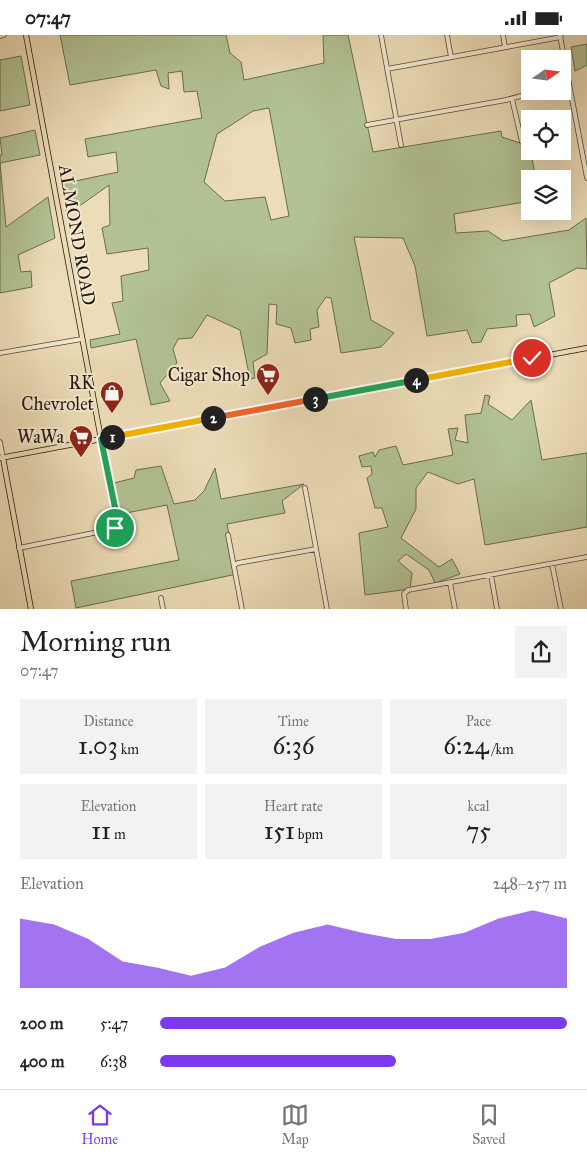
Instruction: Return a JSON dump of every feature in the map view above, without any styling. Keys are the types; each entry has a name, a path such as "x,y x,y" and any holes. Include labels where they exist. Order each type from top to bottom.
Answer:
{"main road":[{"name":"ALMOND ROAD","path":"26,35 101,439"},
{"path":"31,609 2,458 587,348"}],"street":[{"path":"0,36 4,35"},
{"path":"381,35 401,145"},
{"path":"447,35 451,57"},
{"path":"503,35 505,47"},
{"path":"387,69 560,36 563,50"},
{"path":"571,92 587,179"},
{"path":"368,125 521,96"},
{"path":"512,99 521,138"},
{"path":"0,353 82,339"},
{"path":"20,548 117,527 118,522 101,439"},
{"path":"0,442 2,458"},
{"path":"304,488 327,609"},
{"path":"228,535 242,609"},
{"path":"234,565 316,549"},
{"path":"406,609 405,592 587,557"},
{"path":"552,564 561,609"},
{"path":"491,575 497,609"},
{"path":"450,583 455,609"},
{"path":"160,598 163,609"}],"green space":[{"path":"60,35 226,35 230,53 241,62 244,80 324,63 323,35 348,35 373,152 501,131 502,137 521,143 521,160 532,160 534,170 521,170 521,203 454,214 456,233 488,231 503,241 569,230 586,218 587,269 577,268 549,283 555,316 534,327 530,314 516,315 517,326 487,329 481,342 472,343 467,330 427,336 415,266 403,238 354,237 371,320 394,333 381,347 341,353 331,298 326,297 317,310 319,327 310,329 311,340 295,343 291,328 276,324 277,305 269,304 267,354 253,362 255,378 250,379 240,330 207,315 192,338 178,339 173,349 177,363 160,383 170,401 151,405 136,339 91,348 90,340 120,334 112,303 123,301 121,276 149,270 148,248 107,254 102,228 110,225 109,185 67,215 61,184 118,172 116,152 88,157 85,139 202,118 197,91 184,92 182,71 168,73 169,89 161,86 156,70 70,85","holes":["269,108 289,216 271,220 265,197 225,201 204,182 217,134 253,111"]},
{"path":"587,44 587,65 575,71 571,47"},
{"path":"21,56 30,105 0,111 0,60"},
{"path":"35,130 40,155 0,163 0,155 2,155 0,138"},
{"path":"0,163 6,227 48,197 55,238 18,255 21,272 31,271 32,287 0,293"},
{"path":"485,395 490,396 488,404 512,420 531,400 542,460 587,453 587,527 485,545 474,479 458,484 428,472 416,488 416,509 401,538 439,567 452,559 460,574 435,583 429,570 406,554 398,561 412,573 410,589 365,595 359,533 388,527 382,508 375,508 367,478 372,474 371,466 362,467 359,456 373,452 375,457 379,450 396,446 403,465 453,455 448,429 458,428 455,440 468,443 465,415 481,413"},
{"path":"161,466 174,504 195,500 204,491 215,468 221,499 304,484 282,501 285,513 227,524 237,574 76,608 71,581 179,560 167,505 116,515 110,484 134,478 136,470"}],"place":[{"name":"Cigar Shop","path":"268,396"},
{"name":"RK Chevrolet","path":"112,414"},
{"name":"WaWa","path":"81,458"}],"route":[{"path":"115,528 118,522 101,439 532,358"}]}
